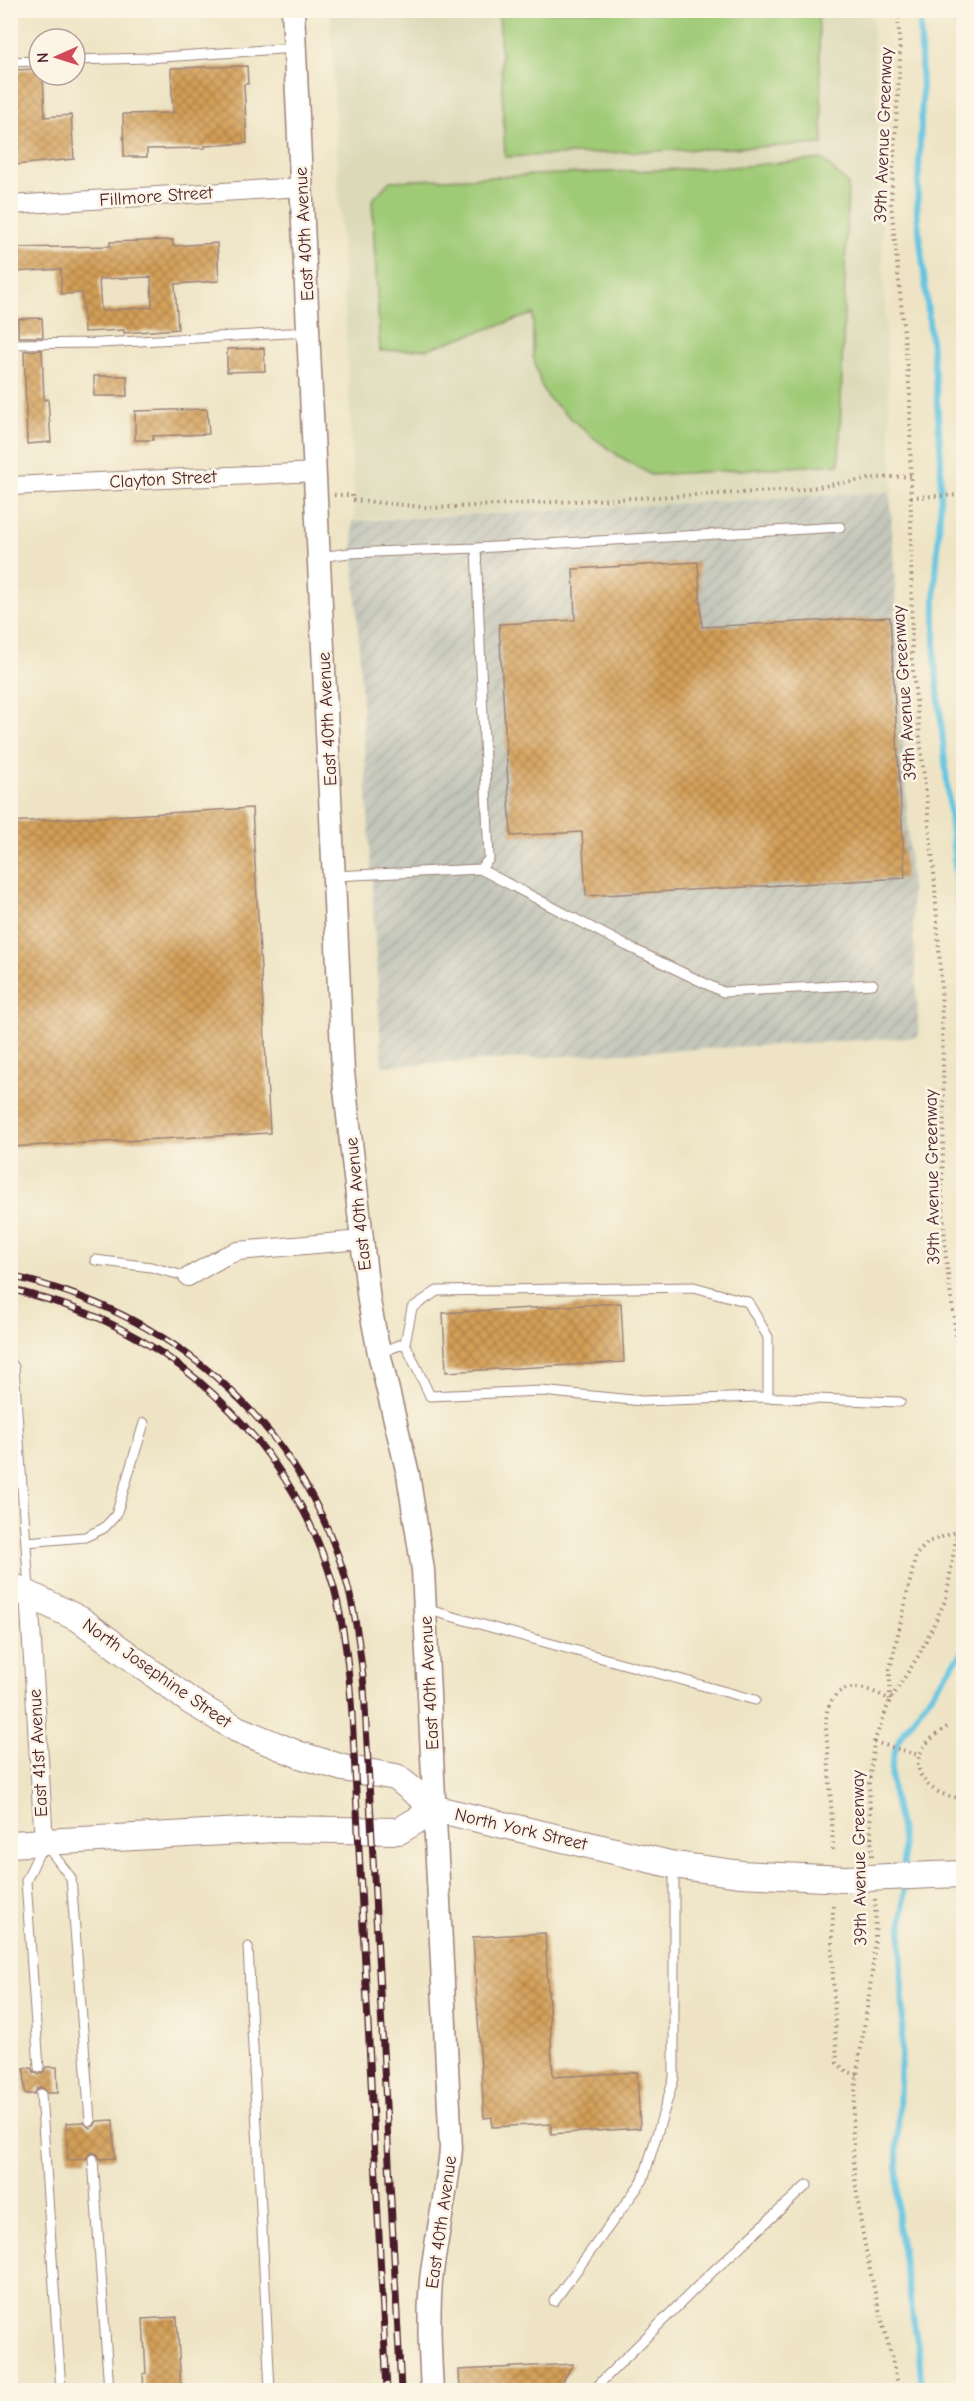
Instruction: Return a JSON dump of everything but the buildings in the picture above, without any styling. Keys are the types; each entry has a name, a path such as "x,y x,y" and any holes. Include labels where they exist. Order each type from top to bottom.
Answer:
{"main road":[{"name":"North Josephine Street","path":"20,1589 81,1620 190,1701 237,1729 300,1755 343,1768 396,1777 436,1809"},
{"name":"North York Street","path":"10,1844 275,1829 399,1831 436,1809 674,1865 741,1874 846,1879 963,1874"}],"street":[{"name":"East 40th Avenue","path":"293,10 343,1072 361,1240 378,1353 415,1512 423,1570 451,2149 431,2281 429,2319 432,2391"},
{"path":"963,10 963,19"},
{"name":"Fillmore Street","path":"10,205 302,187"},
{"name":"Clayton Street","path":"10,486 316,472"},
{"path":"188,1277 238,1251 361,1240"},
{"name":"East 41st Avenue","path":"20,1589 44,1842"}],"lane":[{"path":"87,60 295,48"},
{"path":"10,62 27,61"},
{"path":"10,344 101,343 309,332"},
{"path":"319,557 840,527"},
{"path":"476,548 489,859 480,869"},
{"path":"334,876 480,869 627,946 723,992 873,984"},
{"path":"95,1260 151,1267 188,1277"},
{"path":"768,1398 768,1338 748,1302 694,1287 437,1291 412,1308 405,1343 430,1396 541,1390 642,1401 768,1398 900,1402"},
{"path":"378,1353 405,1343"},
{"path":"10,1362 14,1368 26,1542 20,1589"},
{"path":"26,1542 85,1537 104,1528 116,1515 144,1423"},
{"path":"10,1460 21,1459"},
{"path":"424,1609 755,1700"},
{"path":"39,2067 26,1881 44,1842 71,1878 90,2121"},
{"path":"555,2301 643,2180 674,2078 674,1865"},
{"path":"248,1947 270,2391"},
{"path":"41,2094 61,2391"},
{"path":"93,2159 109,2391"},
{"path":"596,2391 602,2381 702,2282 807,2186"}],"path":[{"name":"39th Avenue Greenway","path":"873,1862 869,1784 874,1742 890,1700 919,1655 946,1599 958,1531 962,1488 961,1371 944,1238 942,1191 944,1109 941,981 934,872 912,672 910,394 891,202 899,78 898,10"},
{"path":"336,495 351,495 352,500 434,508 797,490 876,478 911,476"},
{"path":"911,497 963,495"},
{"path":"834,1850 827,1730 828,1708 834,1698 850,1687 868,1689 890,1700 890,1669 916,1554 928,1542 963,1529"},
{"path":"947,1727 917,1754 919,1771 933,1788 947,1797 963,1797"},
{"path":"874,1742 917,1754"},
{"name":"39th Avenue Greenway","path":"874,1894 876,1928 873,1967 854,2117 856,2187 873,2284 899,2391"},
{"path":"833,1906 832,1956 837,2063 847,2072 858,2074"}],"shaded area":[{"path":"330,11 872,11 893,493 355,519"},
{"path":"890,492 919,1037 382,1066 352,521"}],"green space":[{"path":"499,11 818,11 823,144 505,157"},
{"path":"822,159 848,184 839,464 651,475 591,436 548,398 541,385 533,356 533,314 427,349 380,351 372,200 390,181 732,167"}],"waterway":[{"path":"920,10 922,98 917,212 936,385 941,457 935,588 935,659 964,980"},
{"path":"904,1872 903,1843 891,1775 895,1749 901,1735 964,1650"},
{"path":"905,1882 901,1936 903,2012 897,2154 898,2226 919,2353 922,2390"}],"railway":[{"path":"10,1276 68,1292 122,1315 172,1344 217,1378 257,1418 292,1464 321,1514 343,1570 351,1599 364,1687 401,2390"},
{"path":"10,1289 79,1310 142,1340 180,1366 215,1395 247,1428 275,1464 299,1503 319,1545 334,1588 346,1650 352,1714 387,2390"}]}
